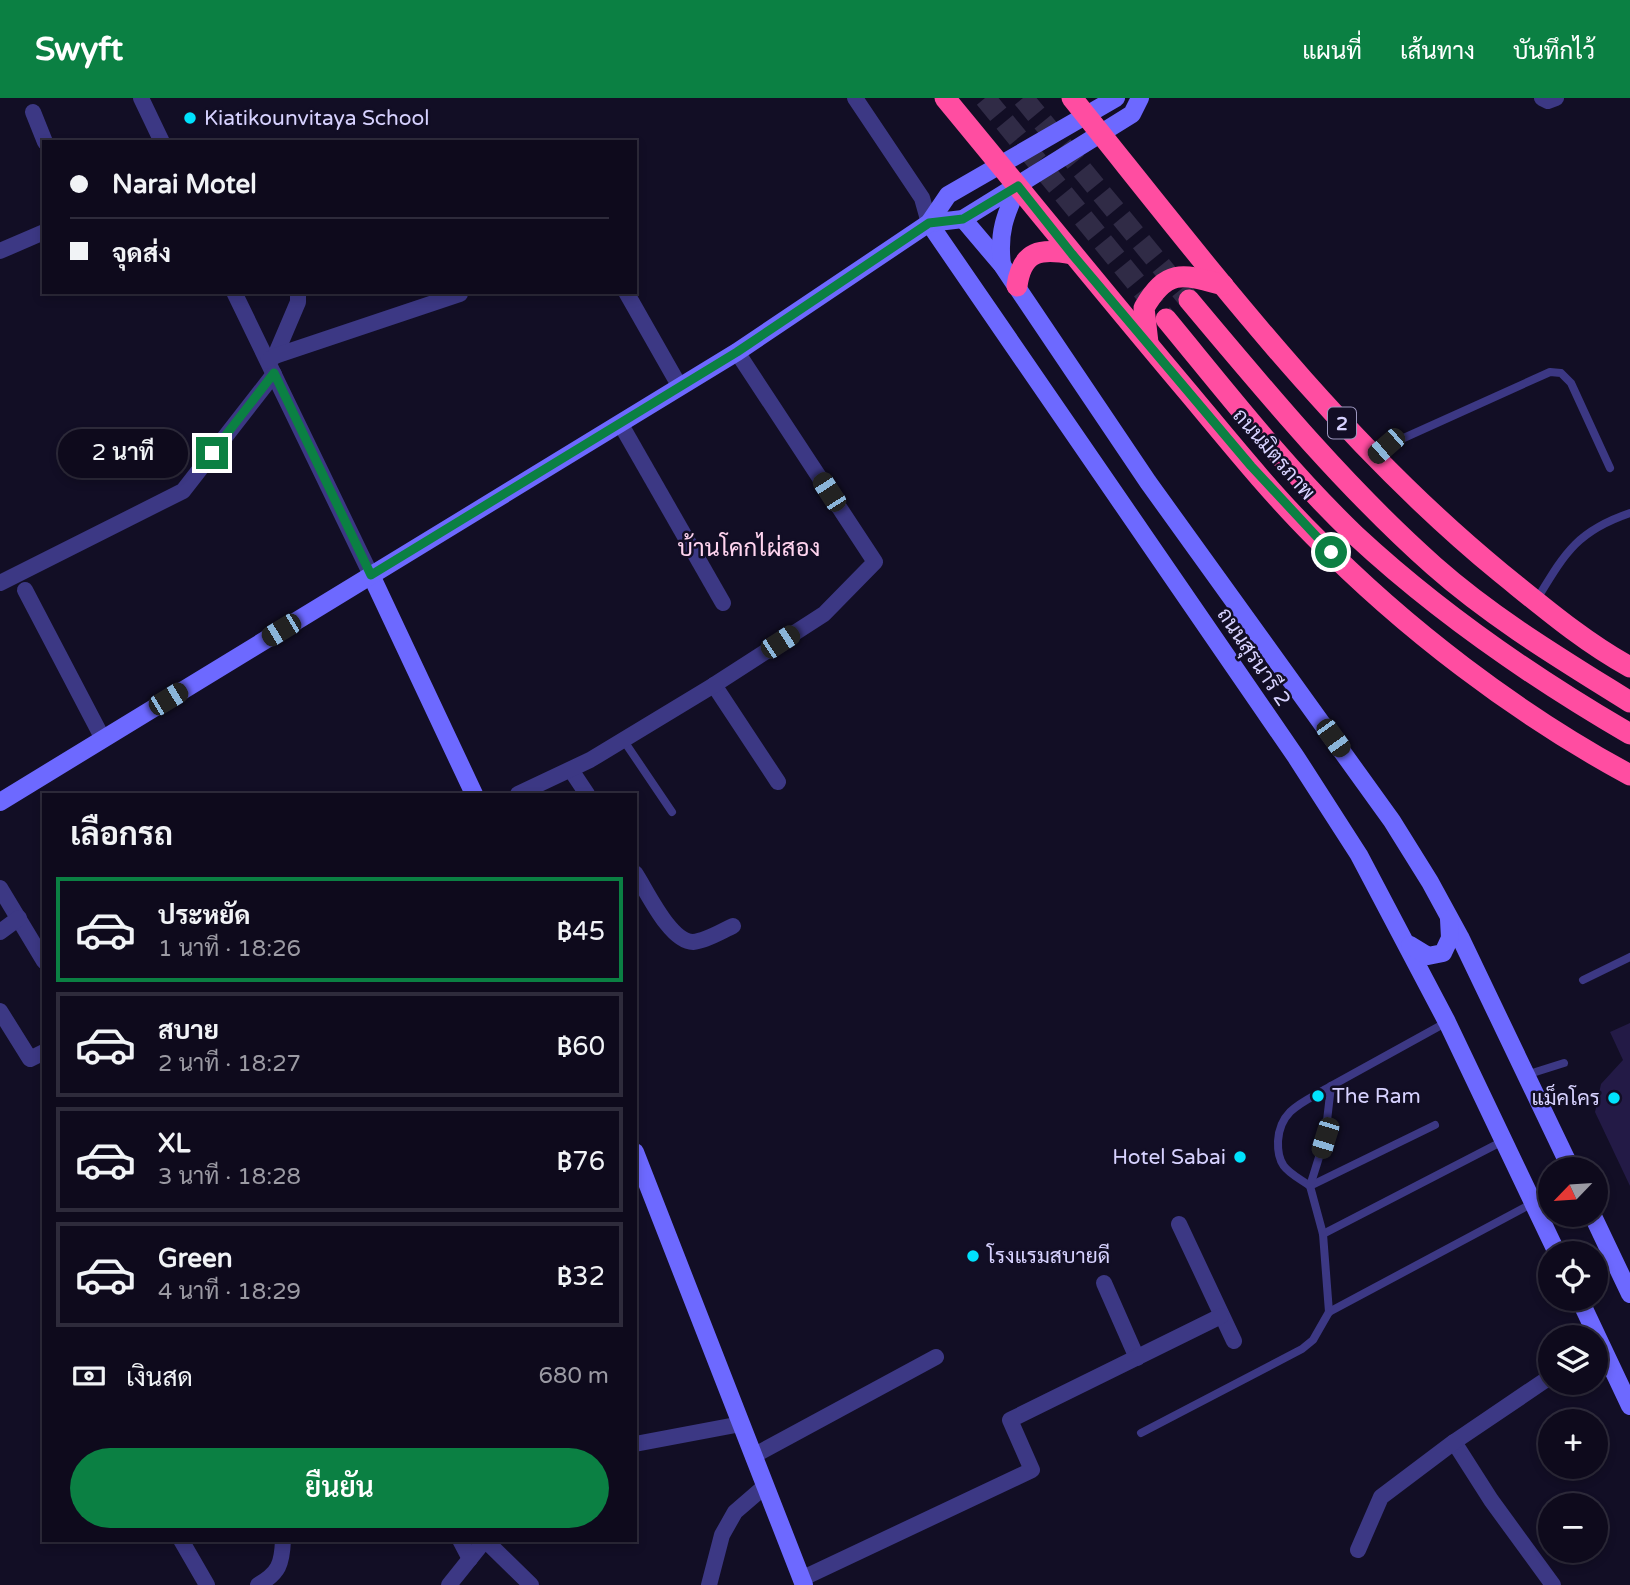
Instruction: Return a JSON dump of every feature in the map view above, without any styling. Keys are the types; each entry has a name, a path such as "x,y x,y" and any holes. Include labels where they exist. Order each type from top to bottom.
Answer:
{"highway":[{"name":"ถนนมิตรภาพ","path":"945,98 1148,345 1314,536 1399,615 1500,692 1586,751 1630,775"},
{"name":"2","path":"1072,98 1223,285 1373,457 1460,539 1535,601 1630,667"},
{"path":"1017,286 1023,265 1030,257 1050,250 1072,254"},
{"path":"1148,345 1143,308 1163,282 1187,275 1223,285"},
{"name":"ถนนมิตรภาพ","path":"1189,300 1322,457 1435,567 1524,635 1630,702"},
{"name":"ถนนมิตรภาพ","path":"1166,319 1297,476 1354,534 1418,590 1508,657 1630,734"}],"main road":[{"path":"929,223 963,219 1018,186 1093,125 1116,98"},
{"path":"0,802 737,352 929,223 948,195 1000,164 1093,125 1132,114 1140,98"},
{"path":"1002,265 1002,224 1018,186"},
{"name":"ถนนสุรนารี 2","path":"963,219 1017,286 1148,481 1392,821 1448,916 1565,1157"},
{"name":"ถนนสุรนารี 2","path":"929,223 1296,757 1359,855 1447,1022 1551,1241"},
{"path":"371,575 474,793"},
{"path":"1406,941 1418,952 1428,956 1440,955 1447,947 1450,930 1448,916"},
{"path":"637,1157 802,1582"},
{"path":"1598,1227 1630,1294"},
{"path":"1608,1366 1630,1406"}],"street":[{"path":"141,98 161,140"},
{"path":"855,98 922,198 929,223"},
{"path":"1542,98 1548,101 1556,98"},
{"path":"33,113 45,140"},
{"path":"0,251 42,233"},
{"path":"235,294 272,364 371,575"},
{"path":"0,583 183,491 272,364 298,302 298,294"},
{"path":"272,364 460,294"},
{"path":"627,294 680,387"},
{"path":"520,793 572,770 624,741 824,614 875,562 737,352"},
{"path":"620,423 723,603"},
{"path":"25,590 103,739"},
{"path":"714,685 778,782"},
{"path":"572,770 586,793"},
{"path":"637,876 671,931 682,939 702,940 733,926"},
{"path":"0,888 42,958"},
{"path":"0,932 19,918"},
{"path":"0,1011 30,1059 42,1053"},
{"path":"1179,1224 1220,1316 1234,1340"},
{"path":"1104,1283 1137,1358"},
{"path":"802,1582 1032,1470 1010,1420 1220,1316"},
{"path":"753,1456 936,1357"},
{"path":"1358,1549 1381,1497 1454,1442 1538,1385"},
{"path":"637,1444 741,1424"},
{"path":"1454,1442 1491,1500 1553,1585"},
{"path":"709,1585 722,1535 735,1512 765,1486"},
{"path":"182,1542 206,1585"},
{"path":"258,1585 281,1580 283,1542"},
{"path":"461,1542 470,1559"},
{"path":"449,1585 483,1542"},
{"path":"487,1542 531,1585"}],"lane":[{"path":"1373,457 1386,446 1550,372 1561,373 1571,383 1610,468"},
{"path":"1535,601 1569,548 1600,523 1630,513"},
{"path":"624,741 671,812"},
{"path":"1583,981 1630,957"},
{"path":"1310,1186 1281,1164 1277,1157 1279,1127 1287,1113 1447,1022"},
{"path":"1526,1075 1563,1063"},
{"path":"1329,1312 1323,1234 1310,1186 1325,1138 1331,1086"},
{"path":"1310,1186 1435,1125"},
{"path":"1323,1234 1503,1141"},
{"path":"1141,1433 1302,1349 1313,1340 1329,1312 1533,1203"}],"building":[{"name":"แม็คโคร","path":"1630,1023 1630,1186 1595,1112 1601,1084 1623,1060 1610,1032"}],"tunnel":[{"path":"985,98 1166,319"},
{"path":"1023,98 1189,300"}],"place":[{"name":"Kiatikounvitaya School","path":"190,118"},
{"name":"The Ram","path":"1318,1096"},
{"name":"แม็คโคร","path":"1614,1098"},
{"name":"Hotel Sabai","path":"1240,1157"},
{"name":"โรงแรมสบายดี","path":"973,1256"}],"district":[{"name":"บ้านโคกไผ่สอง","path":"749,548"}],"route":[{"path":"212,453 274,373 371,575 737,352 929,223 963,219 1018,186 1251,466 1331,552"}]}
